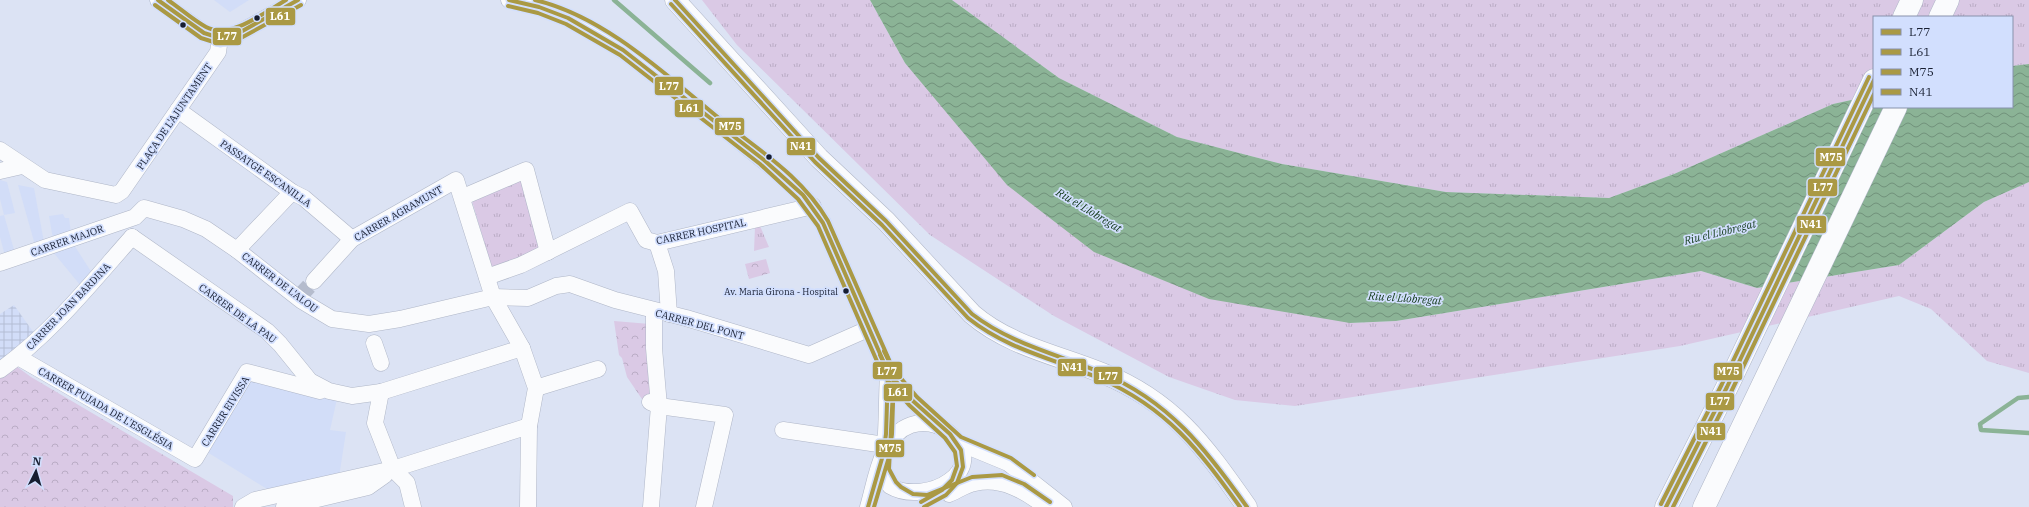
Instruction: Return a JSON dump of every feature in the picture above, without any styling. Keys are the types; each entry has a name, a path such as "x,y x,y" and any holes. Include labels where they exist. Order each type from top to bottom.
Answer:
{"highway":[{"path":"1904,16 1912,0"},
{"path":"1940,16 1948,0"},
{"path":"1666,507 1727,387 1873,82"},
{"path":"1704,507 1896,108"}],"main road":[{"path":"675,0 819,158 886,221 972,314 986,326 1018,343 1103,373 1148,396 1167,409 1206,450 1234,498 1247,507"}],"street":[{"path":"158,0 204,33 220,38 237,34 298,0"},
{"path":"509,0 521,2 559,15 608,41 637,59 782,176 813,206 823,223 888,372 913,401 957,442 962,458 961,475 952,489 939,499 918,502 898,494 885,476 884,450 888,372"},
{"name":"PLAÇA DE L'AJUNTAMENT","path":"122,191 218,52 220,38"},
{"name":"PASSATGE ESCANILLA","path":"178,110 292,192 304,198 352,239"},
{"path":"0,150 45,180 116,195 122,191 135,217 132,237"},
{"path":"0,171 22,166"},
{"path":"528,507 529,426 536,388 523,351 488,298 487,275 463,197 526,170 548,252"},
{"name":"CARRER AGRAMUNT","path":"314,281 352,239 456,180 463,197"},
{"path":"237,250 292,192"},
{"name":"CARRER HOSPITAL","path":"487,275 521,265 630,211 646,240 656,242 813,206"},
{"name":"CARRER DE L'ALOU","path":"135,217 144,208 183,220 206,230 237,250 298,298 332,319 369,324 400,319 488,298 531,297"},
{"name":"CARRER MAJOR","path":"0,263 135,217"},
{"name":"CARRER JOAN BARDINA","path":"0,370 18,357 49,328 132,237"},
{"name":"CARRER DE LA PAU","path":"132,237 266,331 280,344 310,381 329,391 352,396 499,356 523,351"},
{"path":"650,507 654,404 654,348 661,312 666,271 656,242"},
{"name":"CARRER DEL PONT","path":"531,297 556,286 570,284 809,355 868,329"},
{"path":"374,343 381,363"},
{"name":"CARRER PUJADA DE L'ESGLÉSIA","path":"18,357 195,459"},
{"path":"536,388 598,369"},
{"name":"CARRER EIVISSA","path":"195,459 247,372 322,392 329,391"},
{"path":"382,389 375,423 393,470 407,483 418,487 423,507"},
{"path":"654,404 725,415 704,507"},
{"path":"868,507 884,450 892,437 902,429 921,423 940,427"},
{"path":"243,507 256,500 393,470 529,426"},
{"path":"783,430 884,450"},
{"path":"957,442 1008,463 1064,507"},
{"path":"284,507 368,487 393,470"},
{"path":"924,507 974,482 1004,482 1029,494 1046,507"},
{"path":"407,483 413,507"}],"shaded area":[{"path":"214,0 249,0 230,12"},
{"path":"0,180 7,182 15,213 4,215 0,199"},
{"path":"18,185 34,188 44,242 35,245"},
{"path":"63,214 65,218 69,218 71,233 53,239 49,216"},
{"path":"4,215 15,253 5,256 0,237 0,216"},
{"path":"74,245 92,273 81,286 53,252"},
{"path":"14,305 34,333 0,361 0,314"},
{"path":"250,376 337,399 330,430 346,432 339,477 272,492 207,452"}],"green space":[{"path":"702,0 870,0 905,63 1350,323 1396,321 1701,271 1757,288 1899,265 1984,202 2029,182 2029,373 1987,361 1931,309 1899,296 1680,346 1295,406 1235,400 1169,377 1054,316 930,235 737,45"},
{"path":"952,0 2029,0 2029,64 2013,66 2013,16 1873,16 1873,95 1833,104 1674,174 1609,198 1446,192 1282,164 1177,137 1059,78"},
{"path":"525,176 542,251 493,272 472,201"},
{"path":"760,226 769,247 754,251 755,227"},
{"path":"766,259 770,273 749,279 745,264"},
{"path":"614,321 650,324 654,397 646,405 627,377 622,358 619,355"},
{"path":"16,366 31,377 233,496 233,507 0,507 0,377"}],"water":[{"name":"Riu el Llobregat","path":"870,0 952,0 1059,78 1177,137 1282,164 1446,192 1609,198 1674,174 1833,104 1873,95 1873,108 2013,108 2013,66 2029,64 2029,182 1984,202 1899,265 1757,288 1701,271 1396,321 1350,323 1209,299 1094,252 1007,185 905,63"}],"waterway":[{"path":"614,0 710,83"},
{"path":"2029,397 2018,398 1980,424 1981,430 2029,433"}],"tunnel":[{"path":"298,298 314,281"}],"transit line":[{"name":"L77","path":"158,0 204,33 220,38 237,34 298,0"},
{"name":"M75","path":"168,0 201,24 215,30 226,30 247,23 286,0"},
{"name":"L77","path":"509,0 539,7 568,18 623,50 764,160 803,195 823,223 888,372 913,401 950,434 961,450 963,467 957,483 946,495 924,507"},
{"name":"M75","path":"535,0 562,8 587,20 636,51 781,167 807,192 818,206 828,221 894,371 889,469 896,482 901,487 913,494 927,495 972,477 1002,475 1024,484 1050,502"},
{"name":"L77","path":"675,0 819,158 886,221 972,314 1018,341 1085,366 1126,384 1167,412 1201,446 1247,507"},
{"name":"N41","path":"671,4 815,162 882,225 968,318 999,338 1032,353 1101,379 1124,390 1145,403 1180,432 1210,467 1240,507"},
{"name":"L61","path":"155,5 201,38 220,44 239,39 301,5"},
{"name":"L61","path":"508,6 538,13 566,24 620,55 760,164 798,199 818,226 883,375 909,405 945,438 955,452 957,466 952,480 942,490 921,502"},
{"name":"M75","path":"1661,504 1722,384 1869,77"},
{"name":"L77","path":"1666,507 1727,387 1873,82"},
{"name":"N41","path":"1673,507 1732,390 1873,96"},
{"name":"M75","path":"884,351 893,369 917,397 961,437 1011,458 1034,475"},
{"name":"L61","path":"874,507 889,457 892,434 894,372 885,352"},
{"name":"L77","path":"868,507 883,455 886,434 888,372 880,355"}],"place":[{"name":"Av. Maria Girona - Hospital","path":"846,291"}]}
